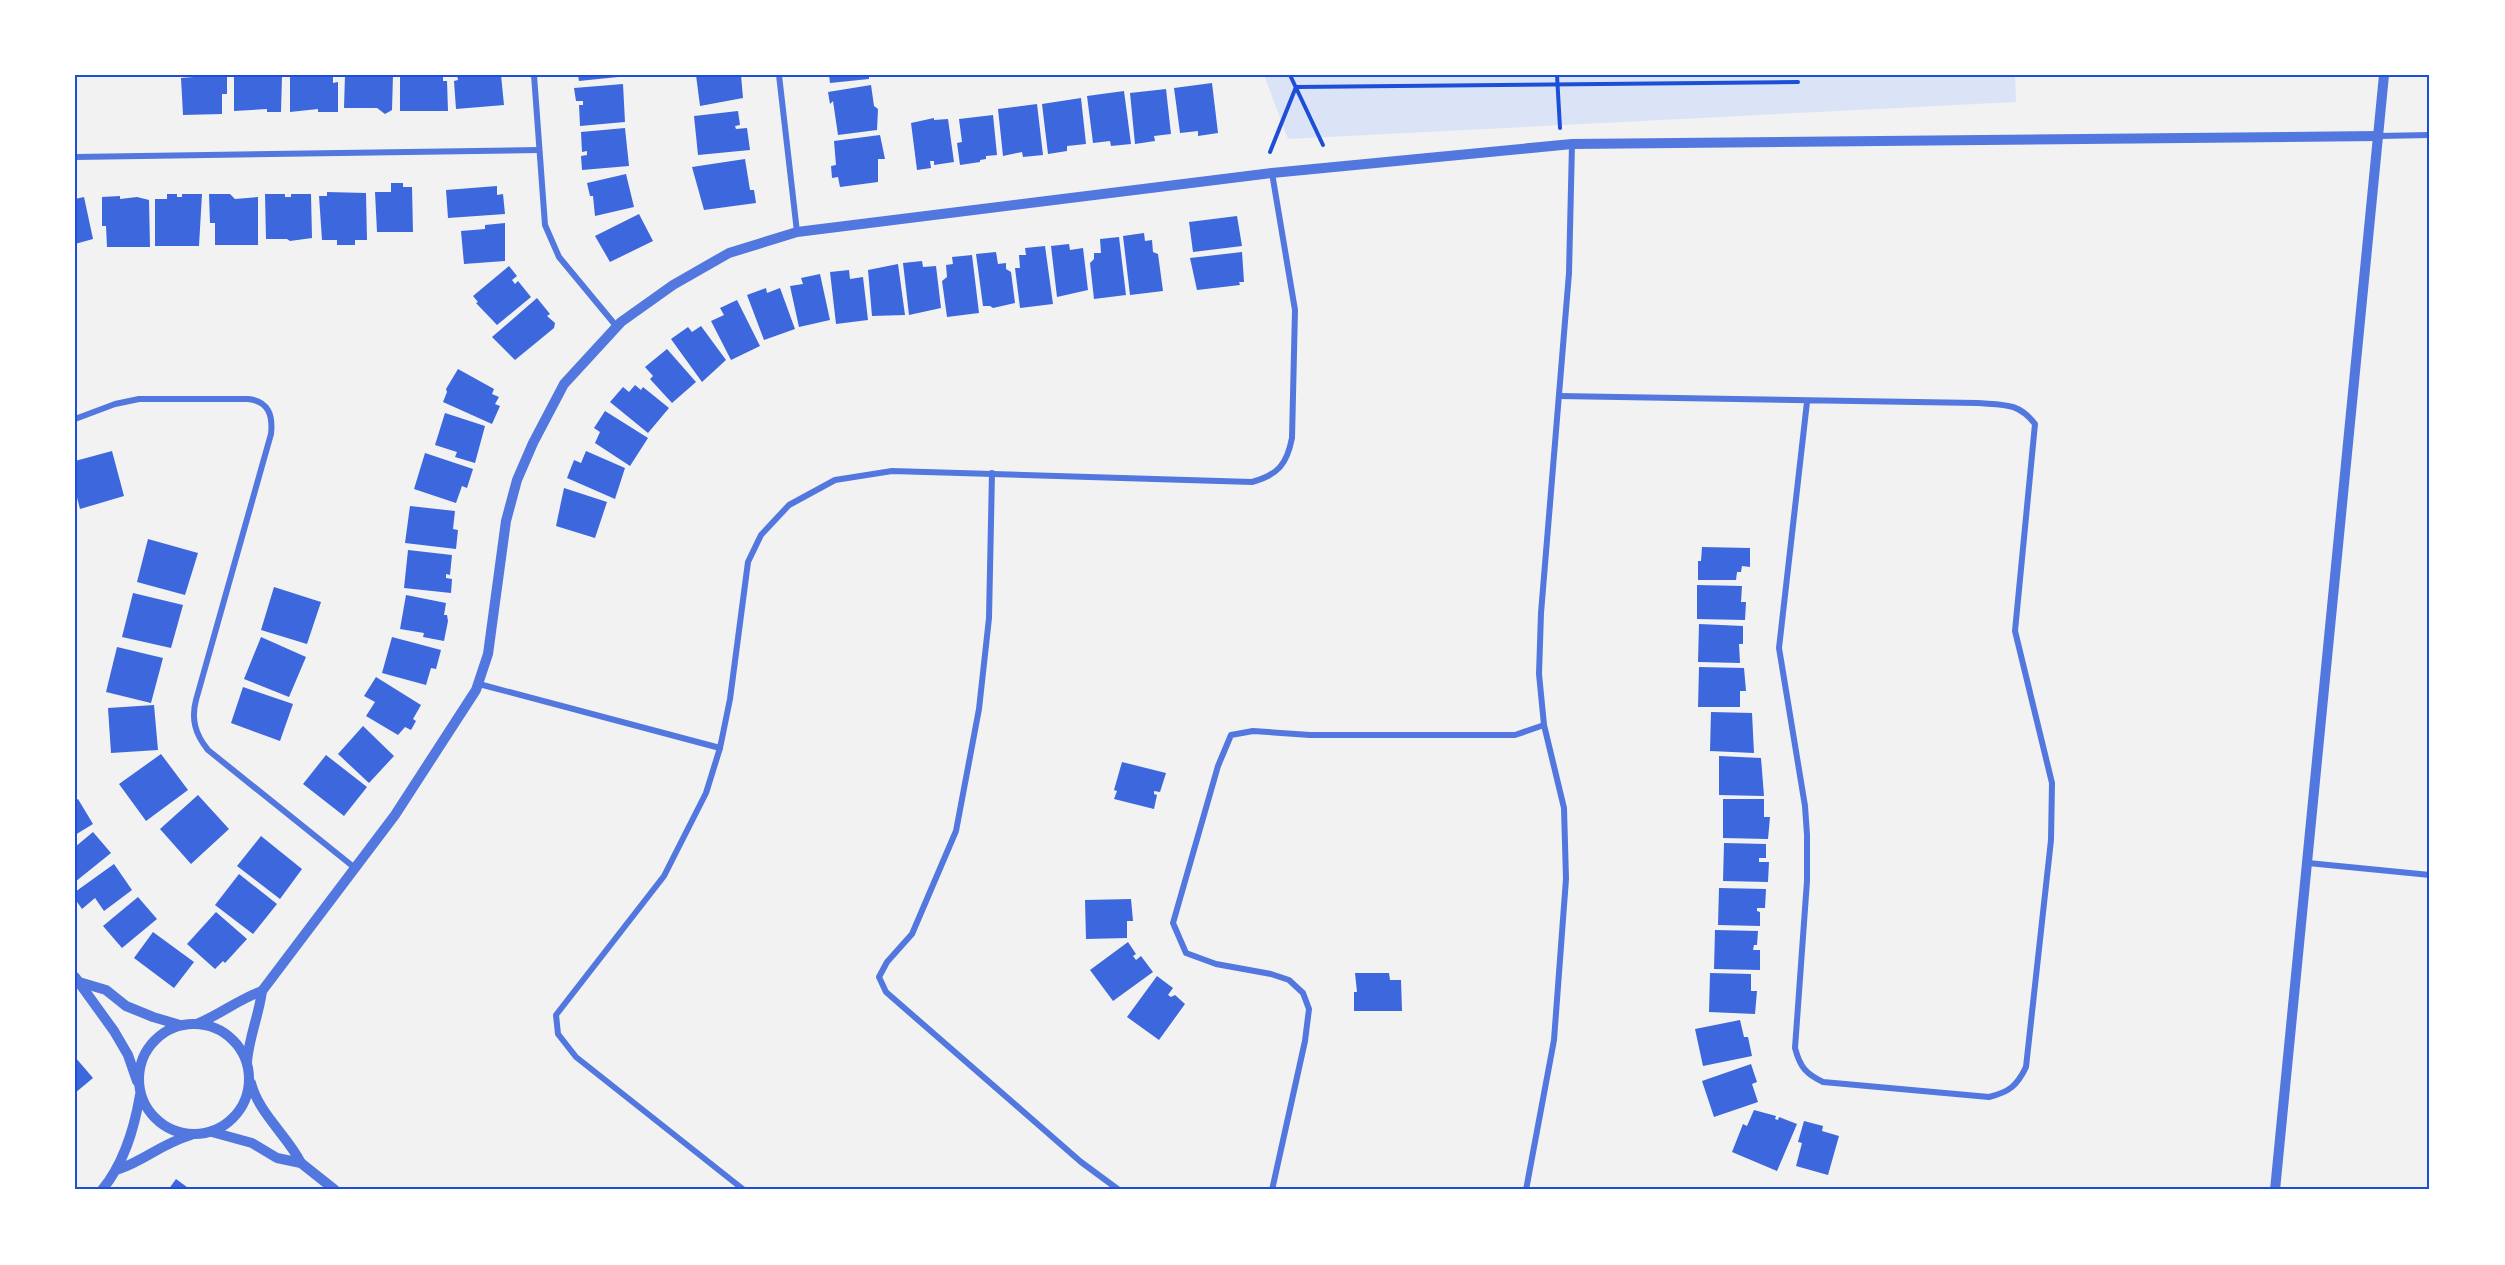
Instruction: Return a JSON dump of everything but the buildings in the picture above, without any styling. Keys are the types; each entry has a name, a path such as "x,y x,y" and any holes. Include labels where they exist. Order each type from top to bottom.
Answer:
{"street":[{"path":"534,75 545,225 551,243 565,265 616,327"},
{"path":"779,75 797,232"},
{"path":"2276,1190 2384,75"},
{"path":"334,1190 301,1163 291,1143 258,1101 247,1062 249,1042 260,1009 262,991 355,868 436,755 479,684 488,654 506,521 517,480 533,443 564,384 616,327 673,285 729,253 797,232 1272,173 1572,144 2430,135"},
{"path":"1526,1190 1554,1040 1566,879 1564,808 1544,725 1539,674 1541,613 1569,273 1572,144"},
{"path":"75,157 539,150"},
{"path":"744,1190 576,1057 558,1034 556,1026 558,1012 664,876 706,793 720,748 730,699 748,562 761,535 789,505 835,480 892,471 1252,482 1269,477 1288,459 1292,438 1295,310 1272,173"},
{"path":"1559,396 2012,406 2025,411 2035,424 2015,631 2052,783 2051,840 2026,1067 2018,1084 2005,1093 1989,1097 1823,1082 1807,1074 1798,1061 1795,1048 1807,881 1807,835 1805,806 1779,648 1807,402"},
{"path":"75,419 115,404 147,398 255,400 267,408 272,423 271,434 196,700 194,723 198,736 208,750 355,868"},
{"path":"992,473 989,618 979,709 956,831 912,934 887,962 879,976 886,992 1081,1161 1119,1190"},
{"path":"479,684 720,748"},
{"path":"1272,1190 1305,1041 1309,1009 1303,993 1289,980 1271,974 1216,964 1186,953 1173,923 1218,766 1231,735 1253,730 1310,735 1515,735 1544,725"},
{"path":"2308,863 2430,875"},
{"path":"77,979 106,990 126,1006 180,1025"},
{"path":"77,979 128,1055 140,1093 151,1114 163,1125 177,1132 193,1135"},
{"path":"102,1190 119,1169 136,1122 140,1093 138,1073 143,1057 152,1042 165,1032 180,1025 197,1023 220,1014 241,998 262,991"},
{"path":"197,1023 214,1027 228,1035 239,1047 247,1062"},
{"path":"119,1169 134,1164 168,1142 212,1132 227,1124 239,1112 247,1096 250,1078"},
{"path":"212,1132 245,1140 277,1158 301,1163"}],"path":[{"path":"1290,75 1323,145"},
{"path":"1557,75 1560,128"},
{"path":"1296,87 1798,82"},
{"path":"1270,152 1296,87"}],"shaded area":[{"path":"1264,75 2015,75 2016,102 1288,139"}]}
